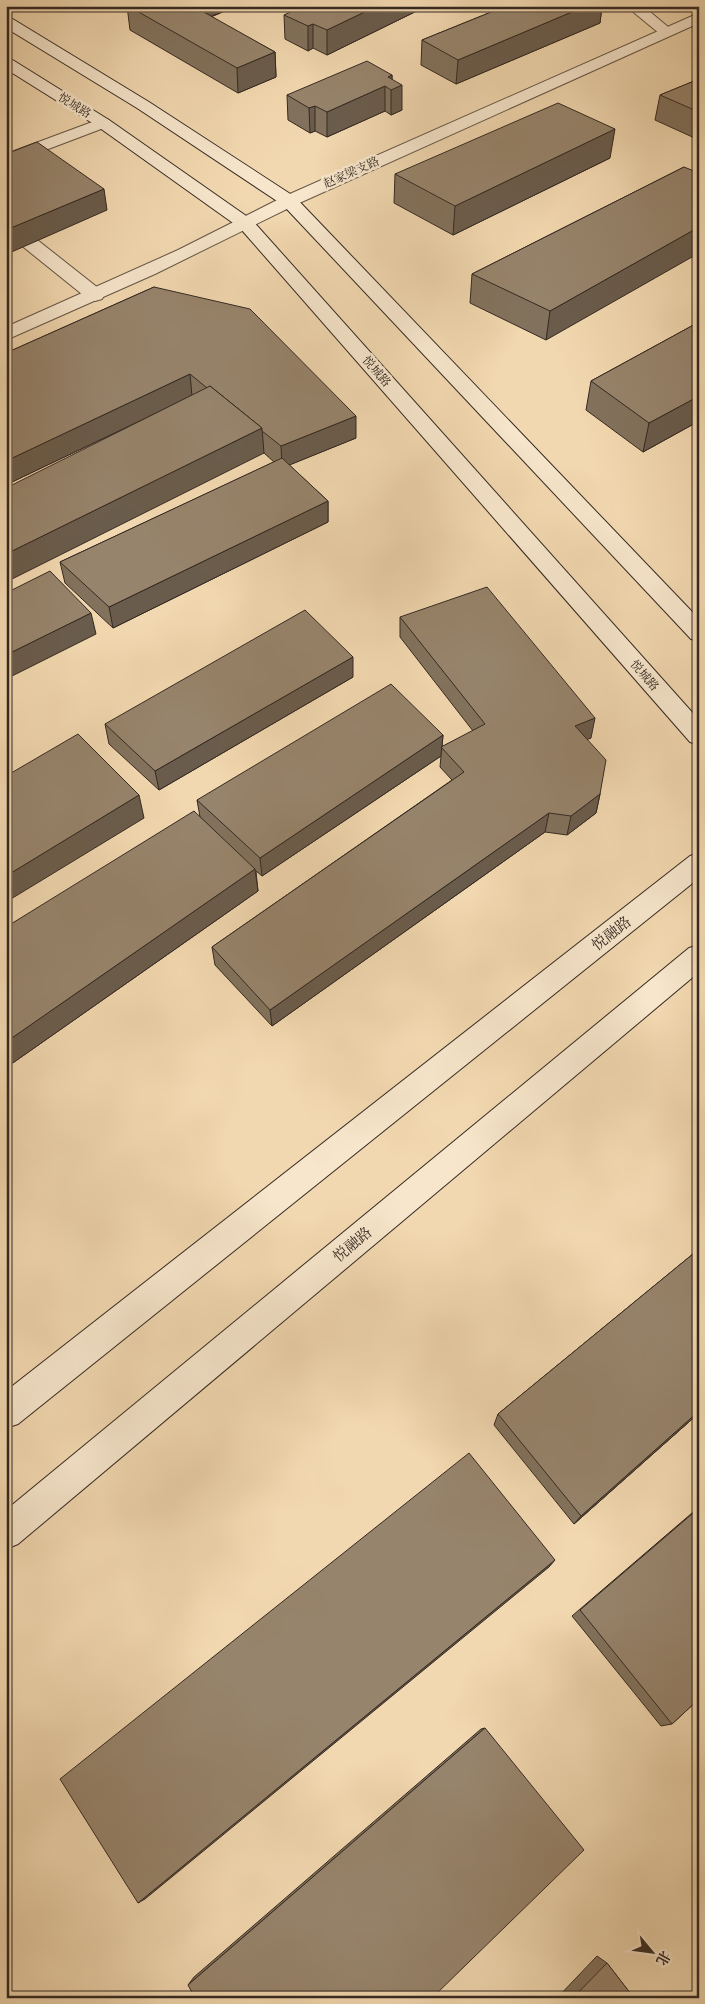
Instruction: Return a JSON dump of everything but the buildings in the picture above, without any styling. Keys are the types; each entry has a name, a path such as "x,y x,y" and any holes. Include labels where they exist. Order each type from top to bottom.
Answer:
{"main road":[{"path":"633,6 665,30"},
{"name":"赵家梁支路","path":"6,334 95,295 246,224 289,201 665,30 699,17"},
{"path":"6,21 143,104 289,201 699,633"},
{"name":"悦城路","path":"6,62 103,123 246,224 699,736"},
{"path":"6,160 103,123"},
{"path":"6,224 95,295"},
{"name":"悦融路","path":"6,1412 699,864"},
{"name":"悦融路","path":"6,1532 699,956"}]}
